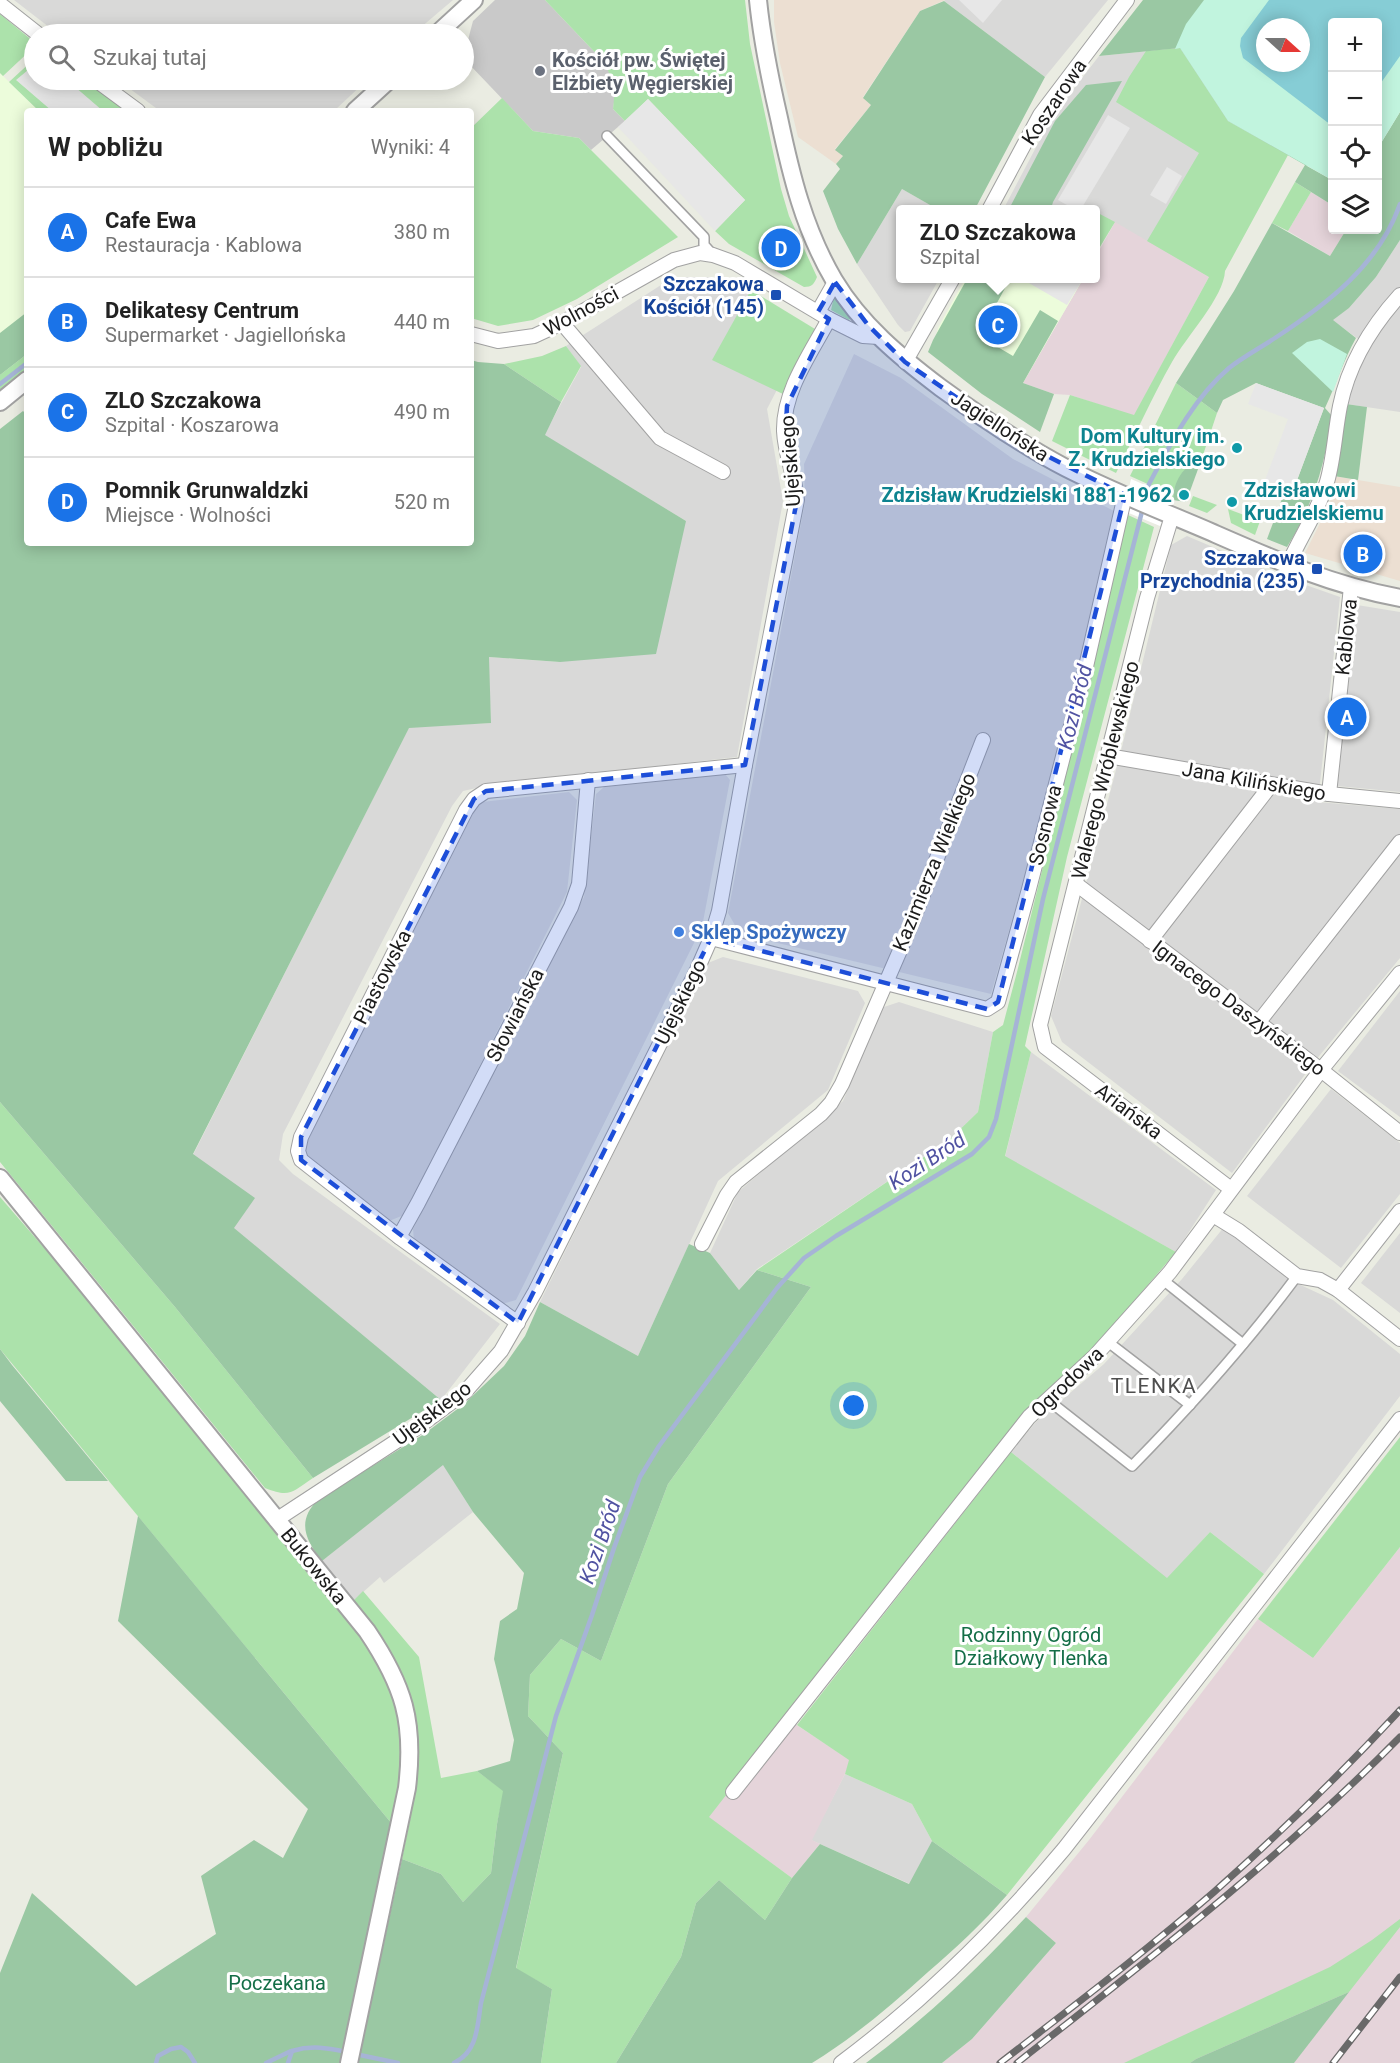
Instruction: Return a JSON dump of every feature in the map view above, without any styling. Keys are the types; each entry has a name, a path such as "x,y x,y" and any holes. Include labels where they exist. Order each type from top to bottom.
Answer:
{"street":[{"path":"448,24 474,0"},
{"name":"Jagiellońska","path":"758,0 767,62 791,175 811,237 852,306 879,337 906,362 996,427 1066,468 1288,565 1351,587 1400,598"},
{"name":"Koszarowa","path":"992,205 1040,115 1127,0"},
{"path":"0,4 25,24"},
{"path":"110,90 134,108"},
{"path":"358,108 378,90"},
{"path":"607,136 704,237 704,245 713,255"},
{"name":"Wolności","path":"474,335 498,341 534,336 562,324 674,260 700,253 735,263 823,316 863,336 879,337"},
{"name":"Ujejskiego","path":"276,1520 418,1427 465,1392 501,1351 518,1323 711,938 719,911 797,500 795,479 785,444 784,418 836,282"},
{"path":"906,362 951,283"},
{"path":"1288,565 1327,483 1340,405 1353,363 1375,323 1400,294"},
{"path":"562,324 660,438 723,472"},
{"path":"0,402 24,382"},
{"name":"Sosnowa","path":"884,984 987,1009 998,1002 1029,889 1128,496"},
{"name":"Walerego Wróblewskiego","path":"1040,1025 1170,515"},
{"name":"Kablowa","path":"1329,794 1351,587"},
{"name":"Kazimierza Wielkiego","path":"702,1244 736,1182 821,1114 831,1103 842,1084 911,925 983,740"},
{"name":"Jana Kilińskiego","path":"1108,756 1329,794 1400,801"},
{"name":"Piastowska","path":"518,1323 399,1237 302,1160 298,1151 301,1137 466,810 474,799 486,791 745,765"},
{"name":"Słowiańska","path":"399,1237 570,907 579,884 588,780"},
{"path":"1150,942 1271,785"},
{"path":"1258,1023 1400,842"},
{"name":"Ignacego Daszyńskiego","path":"1076,884 1321,1070 1400,1133"},
{"path":"711,938 884,984"},
{"name":"Ogrodowa","path":"733,1792 1029,1417 1094,1357 1163,1280 1321,1070 1400,973"},
{"name":"Ariańska","path":"1040,1025 1045,1047 1231,1189"},
{"name":"Bukowska","path":"0,1178 367,1631 390,1667 407,1716 410,1759 405,1800 349,2063"},
{"path":"1222,1203 1232,1214 1239,1231"},
{"path":"1338,1290 1400,1211"},
{"path":"1213,1215 1239,1231 1297,1276 1320,1280 1338,1290 1400,1338"},
{"path":"1048,1400 1132,1466 1190,1405 1243,1344 1297,1276"},
{"path":"1163,1280 1243,1344"},
{"path":"1108,1342 1190,1405"},
{"path":"841,2063 896,2020 942,1979 1000,1923 1031,1889 1400,1419"}],"highlighted area":[{"path":"835,282 868,325 905,362 1029,447 1125,495 998,1002 987,1009 711,938 518,1323 301,1160 301,1137 474,799 486,791 745,765 797,500 785,444 787,406 829,319 818,312"}],"shaded area":[{"path":"14,0 453,0 425,24 45,24"},
{"path":"495,0 545,0 605,63 616,88 613,109 625,121 591,150 579,138 533,131 474,69 473,21"},
{"path":"774,0 945,0 920,11 863,97 871,105 835,149 843,156 836,164 798,137 780,63 774,22"},
{"path":"945,0 1108,0 1045,77"},
{"path":"959,0 1002,0 983,23"},
{"path":"1204,0 1400,0 1400,112 1382,141 1382,18 1328,18 1328,178 1228,121 1180,48 1175,49 1186,24"},
{"path":"1269,0 1400,0 1400,56 1382,81 1382,18 1328,18 1328,123 1261,72 1310,72 1310,18 1256,18 1256,68 1243,58 1241,38"},
{"path":"1180,48 1228,121 1209,277 1114,223 1100,247 1100,205 1006,205 1052,117 1099,56"},
{"path":"0,73 36,108 24,108 24,356 0,375"},
{"path":"24,73 24,87 16,80"},
{"path":"28,90 79,90 100,108 49,108"},
{"path":"132,90 356,90 337,108 156,108"},
{"path":"648,99 745,200 715,231 618,127"},
{"path":"1108,115 1130,128 1083,205 1067,205 1058,200"},
{"path":"1167,167 1182,176 1166,204 1150,195"},
{"path":"902,189 930,205 896,205 896,283 937,283 910,331 905,332 898,325 857,264"},
{"path":"1311,192 1328,203 1328,234 1344,234 1330,256 1288,231"},
{"path":"1115,222 1209,277 1134,416 1070,395 1054,394 1023,383 1081,283 1100,283 1100,249"},
{"path":"1400,240 1400,412 1346,404 1368,346 1332,320 1349,308 1376,277"},
{"path":"684,277 708,277 737,285 809,328 767,409 783,501 737,757 490,785 463,791 452,806 283,1134 279,1160 293,1174 500,1324 441,1400 233,1228 193,1155 409,727 491,723 488,657 560,662 686,521 544,435 581,367 566,346 661,285"},
{"path":"963,283 1081,283 1023,383 932,350 938,328"},
{"path":"1029,283 1081,283 1067,305"},
{"path":"1320,339 1347,354 1333,392 1292,353 1307,342"},
{"path":"854,354 901,378 1013,459 1114,511 1096,607 1053,775 991,994 740,934 728,913 805,502 804,464"},
{"path":"1256,383 1324,408 1293,491 1265,480 1288,419 1248,404"},
{"path":"1334,476 1400,487 1400,581 1305,553 1330,503"},
{"path":"1187,536 1283,577 1340,597 1318,802 1400,809 1400,958 1315,1061 1232,1173 1062,1042 1051,1016 1121,751 1171,545"},
{"path":"1357,605 1400,612 1400,792 1337,786"},
{"path":"725,774 730,780 702,927 516,1300 502,1304 414,1241 413,1229 584,897 596,794 604,787"},
{"path":"569,792 577,800 567,892 404,1215 389,1221 304,1157 306,1137 469,815 482,802"},
{"path":"723,957 858,991 865,1003 828,1090 718,1181 638,1356 540,1302 708,963"},
{"path":"1400,991 1400,1117 1338,1071"},
{"path":"899,1002 993,1032 978,1112 949,1140 757,1269 739,1290 710,1253 738,1192 843,1101 881,1008"},
{"path":"1031,1052 1216,1190 1176,1252 1005,1157"},
{"path":"1331,1089 1400,1143 1400,1194 1341,1268 1247,1196"},
{"path":"1224,1227 1294,1282 1333,1300 1400,1354 1400,1396 1264,1574 1210,1532 1167,1579 1011,1452 1036,1422 1104,1364 1182,1279"},
{"path":"1400,1233 1400,1313 1361,1283"},
{"path":"443,1464 473,1512 384,1583 380,1577 353,1601 322,1561"},
{"path":"1400,1547 1400,2063 942,2063 972,2039 1056,1943 1026,1917 1089,1840 1258,1619 1313,1658"},
{"path":"786,1718 850,1760 812,1840 820,1844 792,1878 708,1817"},
{"path":"845,1774 912,1804 932,1841 910,1884 811,1840"}],"green space":[{"path":"545,0 745,0 750,44 781,189 789,216 817,277 812,285 804,287 729,244 715,231 745,200 648,99 625,121 613,109 615,88 605,63"},
{"path":"1143,0 1254,0 1234,28 1307,166 1328,178 1328,203 1295,182 1305,165 1228,121 1180,48 1099,56"},
{"path":"944,1 1045,77 977,205 930,205 902,189 857,264 838,229 823,191 840,169 836,164 843,156 835,150 871,105 863,98 920,11"},
{"path":"0,14 24,34 24,56 3,76 0,73"},
{"path":"1180,48 1228,121 1288,155 1225,271 1218,293 1172,362 1116,473 1052,441 1070,395 1134,415 1209,277 1147,241 1199,153 1116,102 1146,51"},
{"path":"24,68 24,90 99,90 123,108 36,108 9,82"},
{"path":"1122,81 1052,205 1011,205 1055,121 1086,85"},
{"path":"502,98 533,131 579,138 678,237 577,299 533,320 498,326 474,319 474,125"},
{"path":"1400,112 1400,240 1376,277 1349,308 1333,320 1356,338 1325,408 1332,416 1317,484 1304,516 1287,547 1267,539 1286,488 1293,491 1324,408 1256,383 1223,400 1217,413 1176,383 1234,291 1272,223 1330,256 1344,234 1382,234 1382,141"},
{"path":"1295,182 1311,192 1288,231 1272,223"},
{"path":"1100,214 1115,222 1100,247"},
{"path":"965,283 1008,283 979,336 1013,356 1040,310 1058,321 1023,383 1054,394 1040,432 982,394 928,352"},
{"path":"751,290 815,329 783,394 712,360"},
{"path":"834,297 851,318 849,320 831,310"},
{"path":"24,314 24,356 0,375 0,333"},
{"path":"566,346 581,366 561,402 504,364 542,356"},
{"path":"24,356 24,373 0,392 0,375"},
{"path":"474,361 504,364 561,402 545,435 686,521 656,654 560,662 489,657 491,723 409,728 193,1154 255,1198 234,1228 441,1400 313,1478 175,1307 0,1102 0,429 23,411 24,546 474,546"},
{"path":"1176,383 1217,413 1201,461 1192,463 1173,491 1173,500 1161,490 1130,476"},
{"path":"1346,404 1367,407 1358,480 1334,476"},
{"path":"1201,461 1186,502 1173,500 1180,475 1189,466"},
{"path":"1193,496 1217,505 1207,513 1189,506"},
{"path":"1228,509 1260,521 1255,535 1231,523"},
{"path":"1128,515 1154,527 1067,857 1025,1046 1031,1052 1005,1156 1176,1252 1082,1362 1025,1412 709,1817 792,1878 765,1920 719,1880 696,1903 681,1957 616,2063 541,2063 552,1989 516,1969 563,1753 528,1716 530,1675 561,1639 601,1661 668,1484 811,1287 757,1270 949,1140 978,1112 993,1032 1003,1025 1017,972"},
{"path":"0,1102 175,1307 313,1478 286,1493 265,1488 0,1162"},
{"path":"0,1197 118,1333 363,1639 388,1685 400,1728 401,1772 392,1824 0,1349"},
{"path":"689,1244 710,1253 739,1290 757,1270 811,1287 668,1484 601,1661 561,1639 530,1675 528,1716 563,1753 516,1968 552,1989 541,2063 358,2063 402,1859 441,1874 463,1902 491,1873 503,1791 477,1771 510,1761 514,1740 494,1659 500,1621 517,1609 524,1573 473,1512 443,1465 322,1561 308,1538 305,1522 307,1515 319,1499 424,1434 464,1404 504,1366 525,1336 540,1302 638,1356"},
{"path":"0,1349 108,1481 66,1481 0,1401"},
{"path":"1400,1437 1400,1547 1313,1658 1258,1619"},
{"name":"Rodzinny Ogród Działkowy Tlenka","path":"1011,1452 1167,1578 1210,1532 1264,1574 1007,1895 932,1841 912,1804 845,1774 849,1760 797,1725"},
{"name":"Poczekana","path":"138,1516 392,1824 341,2063 0,2063 0,1973 32,1893 136,1986 216,1934 201,1876 254,1840 283,1858 308,1809 118,1621"},
{"path":"363,1591 419,1657 441,1778 477,1771 504,1791 491,1873 463,1902 441,1874 402,1859 415,1791 418,1745 416,1723 412,1700 394,1657 353,1601"},
{"path":"932,1841 1007,1895 949,1954 887,2008 843,2042 812,2063 616,2063 681,1957 696,1903 719,1880 765,1920 792,1878 820,1844 909,1884"},
{"path":"1026,1917 1056,1943 972,2039 942,2063 866,2063 949,1994"},
{"path":"1400,1919 1400,1927 1349,1992 1190,2063 1124,2063 1330,1967"},
{"path":"1349,1992 1294,2063 1190,2063 1196,2059"}],"pier":[{"path":"1131,479 1173,497 1160,526 1124,511"}],"waterway":[{"name":"Kozi Bród","path":"454,2063 468,2052 475,2038 481,2003 556,1716 640,1477 659,1446 777,1288 804,1258 836,1236 972,1154 989,1137 996,1119 1043,899 1149,484 1184,422 1204,393 1234,364 1314,311 1349,281 1379,246 1400,204"},
{"path":"0,384 24,365"},
{"path":"156,2063 158,2056 181,2047 188,2052 195,2063"},
{"name":"Kozi Bród","path":"288,2063 292,2051 299,2049 319,2048 347,2052"},
{"path":"266,2063 291,2051"},
{"name":"Kozi Bród","path":"355,2054 398,2063"}],"railway":[{"path":"1000,2063 1135,1958 1214,1892 1309,1803 1400,1710"},
{"path":"1017,2063 1214,1906 1309,1824 1400,1737"},
{"path":"1333,2063 1400,1977"}],"place":[{"name":"Kościół pw. Świętej Elżbiety Węgierskiej","path":"540,71"},
{"name":"Pomnik Grunwaldzki","path":"781,248"},
{"name":"Szczakowa Kościół (145)","path":"776,295"},
{"name":"ZLO Szczakowa","path":"998,325"},
{"name":"Dom Kultury im. Z. Krudzielskiego","path":"1237,448"},
{"name":"Zdzisław Krudzielski 1881-1962","path":"1184,495"},
{"name":"Zdzisławowi Krudzielskiemu","path":"1232,502"},
{"name":"Delikatesy Centrum","path":"1363,554"},
{"name":"Szczakowa Przychodnia (235)","path":"1317,569"},
{"name":"Cafe Ewa","path":"1347,717"},
{"name":"Sklep Spożywczy","path":"679,932"}],"district":[{"name":"TLENKA","path":"1154,1386"}]}
